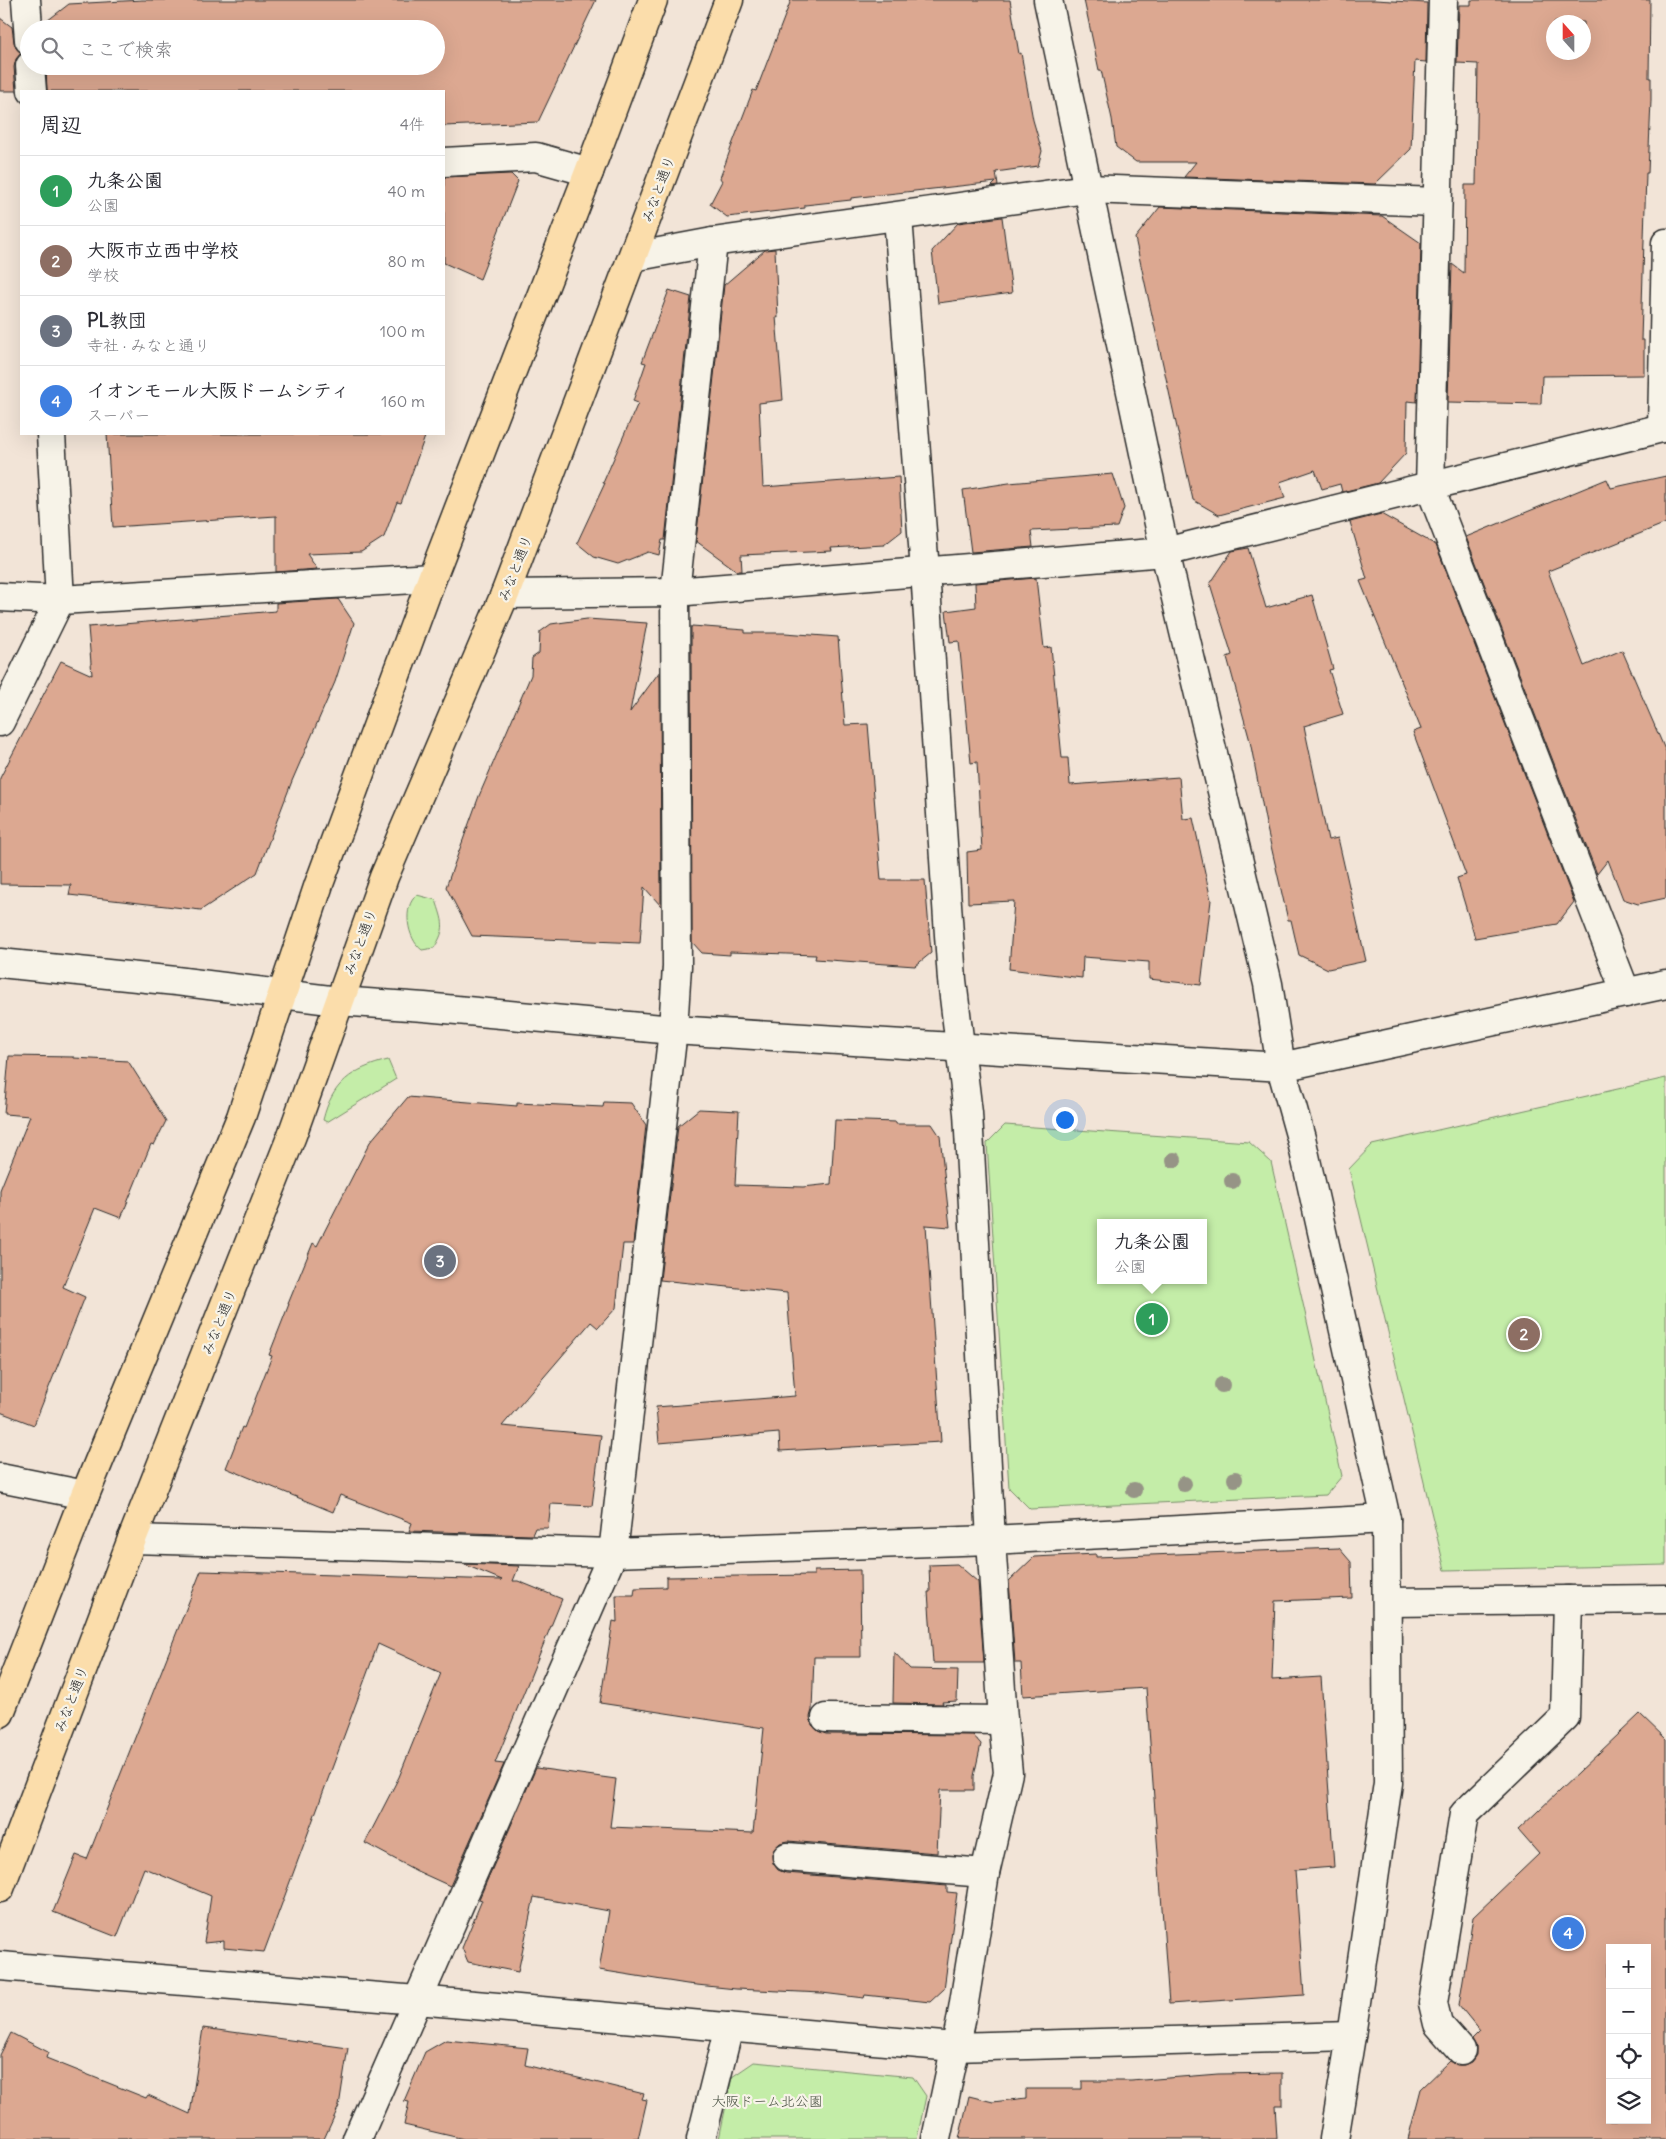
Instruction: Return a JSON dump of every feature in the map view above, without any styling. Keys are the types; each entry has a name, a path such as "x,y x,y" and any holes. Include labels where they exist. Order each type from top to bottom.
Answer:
{"highway":[{"path":"0,1712 85,1495 241,1117 318,884 432,578 589,172 653,0"},
{"name":"みなと通り","path":"0,1888 132,1539 292,1135 338,1001 384,877 505,594 729,0"}],"street":[{"path":"26,0 28,20"},
{"path":"1048,0 1165,552 1268,984 1282,1066 1302,1142 1386,1519 1388,1783 1334,2139"},
{"path":"1443,0 1430,487 1626,993"},
{"path":"31,75 32,90"},
{"path":"445,162 536,157 589,172"},
{"path":"633,257 713,242 1087,189 1438,202"},
{"path":"898,217 925,571 952,980 968,1113 991,1540 1008,1773 984,1873 961,2021 936,2139"},
{"path":"357,2139 613,1553 673,1030 676,966 675,592 713,242"},
{"path":"505,594 675,592 1165,552 1664,427 1666,243"},
{"path":"0,722 60,600 51,435"},
{"path":"0,596 60,600 432,578"},
{"path":"0,963 338,1001 424,1006 673,1030 1282,1066 1666,984"},
{"path":"0,1478 85,1495"},
{"path":"132,1539 613,1553 991,1540 1386,1519"},
{"path":"1388,1602 1666,1599"},
{"path":"1461,2050 1438,2024 1433,2003 1464,1814 1565,1717 1568,1600"},
{"path":"826,1718 1003,1720"},
{"path":"787,1856 984,1873"},
{"path":"0,1966 954,2047 1351,2036"},
{"path":"701,2139 729,2028"}],"green space":[{"path":"417,895 436,900 442,920 442,930 434,948 422,950 417,945 410,931 408,922 409,907"},
{"path":"388,1060 396,1079 327,1122 323,1120 332,1096 345,1080 364,1068"},
{"path":"1666,1078 1666,1565 1445,1570 1349,1169 1372,1145"},
{"path":"1005,1125 1249,1142 1271,1162 1342,1476 1326,1495 1030,1509 1009,1488 987,1143"},
{"name":"大阪ドーム北公園","path":"754,2062 913,2077 926,2096 917,2139 719,2139 732,2077"}],"building":[{"path":"142,0 596,0 538,122 445,126 445,90 47,90 46,75 445,75 445,20 48,20 69,4"},
{"path":"791,0 1010,0 1019,54 1021,53 1033,120 1042,151 1038,166 996,172 998,186 991,187 996,182 851,198 851,200 805,205 805,208 727,217 710,204 722,181 720,178 732,145 753,90 756,91"},
{"path":"1084,0 1375,0 1427,3 1426,62 1415,61 1411,149 1375,184 1184,177 1196,162 1136,162 1116,147 1112,119"},
{"path":"1471,0 1650,0 1649,78 1651,78 1651,100 1648,173 1646,173 1641,340 1644,340 1644,375 1542,376 1541,404 1448,402 1452,264 1464,273 1465,185 1476,185 1478,64 1457,63 1459,5 1471,5"},
{"path":"0,18 12,27 14,42 20,54 16,59 14,67 16,91 0,91"},
{"path":"511,174 518,181 480,279 445,263 445,177"},
{"path":"1160,207 1382,216 1421,243 1417,402 1407,401 1406,453 1378,483 1342,492 1340,484 1322,489 1315,470 1280,482 1285,498 1219,515 1193,500 1135,238"},
{"path":"1002,217 1012,293 938,303 932,251 958,223"},
{"path":"775,249 778,318 776,317 783,400 759,403 763,487 899,477 902,531 884,545 831,548 832,551 741,555 742,571 737,571 696,541 724,285 765,250"},
{"path":"669,290 691,297 665,540 662,540 659,555 648,552 618,564 594,557 577,543 605,483 603,483 638,403 633,401 646,363 642,362"},
{"path":"107,435 426,435 401,503 397,502 384,537 361,552 307,554 317,569 276,572 276,516 113,527"},
{"path":"1113,474 1124,508 1117,527 1031,531 1033,547 971,552 963,490 1009,483"},
{"path":"1666,476 1666,523 1548,571 1584,666 1622,650 1666,752 1666,898 1638,904 1623,899 1608,860 1597,874 1466,537 1607,479 1611,488"},
{"path":"1381,514 1436,545 1574,902 1557,924 1475,938 1457,878 1466,875 1413,732 1421,729 1360,581 1367,579 1350,522"},
{"path":"1248,548 1266,608 1312,595 1333,669 1329,670 1343,714 1304,726 1328,840 1338,838 1366,961 1328,969 1299,955 1291,920 1288,920 1266,824 1250,741 1227,657 1232,655 1210,584 1232,551"},
{"path":"1036,578 1044,648 1051,647 1062,758 1068,758 1070,785 1179,777 1183,819 1193,818 1211,900 1201,985 1149,979 1149,962 1083,957 1082,978 1009,969 1014,901 968,903 967,852 982,850 977,762 971,763 959,641 950,642 946,611 976,607 975,583"},
{"path":"338,599 354,623 335,682 292,781 257,873 201,910 69,895 71,885 0,884 0,778 61,661 92,675 88,627 276,611 276,603"},
{"path":"587,619 647,623 630,712 660,671 661,906 644,887 640,943 472,936 446,887 479,796 531,675 532,658 539,653 540,632 551,624"},
{"path":"692,626 745,630 745,633 785,633 838,637 845,725 868,724 881,880 925,880 931,953 915,966 815,959 816,955 730,952 730,955 702,953 692,942"},
{"path":"9,1056 74,1057 128,1061 166,1121 154,1145 151,1144 121,1218 95,1208 63,1287 85,1297 34,1425 0,1412 0,1190 30,1116 4,1114"},
{"path":"408,1097 517,1106 517,1103 603,1107 604,1102 631,1103 646,1125 633,1244 623,1244 616,1308 598,1328 591,1322 502,1426 601,1435 592,1506 551,1504 548,1528 535,1528 532,1535 409,1531 412,1523 340,1495 333,1512 226,1468 272,1356 269,1355 313,1243 317,1246 370,1142"},
{"path":"699,1109 739,1111 735,1185 803,1187 831,1184 835,1120 932,1124 940,1136 950,1227 926,1225 941,1442 780,1451 779,1433 659,1443 656,1407 795,1396 787,1293 660,1280 678,1126"},
{"path":"1339,1548 1351,1562 1352,1598 1275,1601 1272,1680 1321,1677 1334,1867 1295,1870 1304,1995 1169,2004 1146,1688 1023,1696 1021,1663 1015,1663 1009,1581 1034,1557 1096,1554 1096,1557"},
{"path":"463,1564 519,1566 513,1581 518,1581 562,1599 495,1763 504,1764 450,1886 417,1871 365,1843 399,1777 441,1673 378,1644 264,1952 224,1948 224,1941 204,1943 211,1896 144,1868 117,1937 53,1912 76,1855 87,1859 201,1571 502,1580"},
{"path":"957,1564 978,1582 984,1663 933,1663 928,1592 930,1592 929,1565"},
{"path":"860,1570 861,1657 814,1657 812,1710 810,1717 812,1725 818,1731 826,1734 973,1735 981,1744 974,1776 974,1790 940,1790 937,1853 788,1841 780,1843 774,1849 772,1855 773,1863 778,1870 786,1873 947,1886 947,1892 957,1893 944,1989 930,2002 865,1995 864,1998 822,1993 736,1989 687,1984 599,1970 609,1911 534,1897 518,1972 468,1962 462,1948 482,1900 479,1899 536,1768 616,1779 610,1827 753,1833 764,1728 600,1703 613,1621 617,1622 616,1595 634,1595 635,1588 666,1587 666,1577 814,1575 814,1571"},
{"path":"894,1652 910,1669 958,1670 957,1701 942,1702 943,1704 893,1703"},
{"path":"1640,1714 1666,1739 1666,2139 1408,2139 1421,2089 1450,2061 1457,2065 1464,2065 1471,2062 1476,2055 1476,2046 1472,2039 1480,2031 1459,2005 1473,1917 1539,1854 1518,1830"},
{"path":"203,2028 348,2048 339,2106 324,2139 0,2139 0,2055 11,2033 48,2052 46,2058 146,2098 148,2095 190,2114"},
{"path":"446,2040 528,2048 525,2065 644,2094 642,2099 647,2100 638,2139 464,2139 404,2125 409,2102 404,2101 425,2052"},
{"path":"1282,2073 1282,2105 1275,2105 1277,2139 959,2139 969,2096 993,2102 1026,2098 1026,2089 1082,2089 1082,2081 1131,2081 1218,2074"}],"place":[{"name":"PL教団","path":"440,1261"},
{"name":"九条公園","path":"1152,1319"},
{"name":"大阪市立西中学校","path":"1524,1334"},
{"name":"イオンモール大阪ドームシティ","path":"1568,1933"}]}
